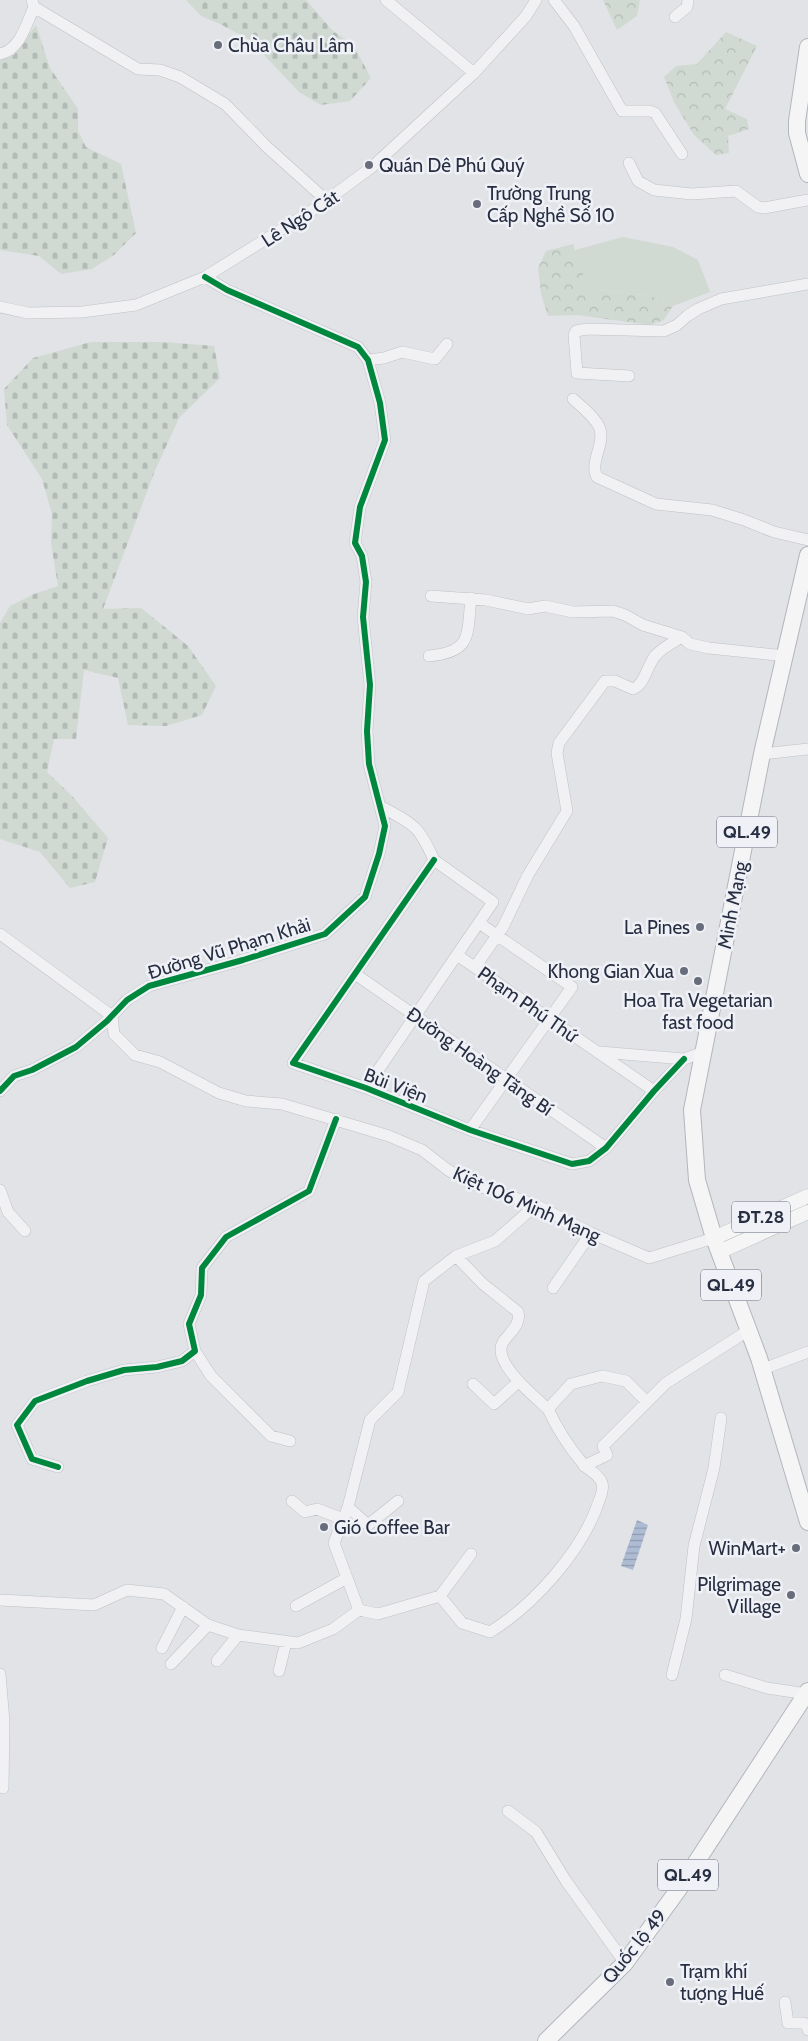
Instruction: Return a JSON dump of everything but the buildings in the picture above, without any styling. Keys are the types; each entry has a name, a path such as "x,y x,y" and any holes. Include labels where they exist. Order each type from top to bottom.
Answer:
{"highway":[{"path":"808,47 797,121 808,174"},
{"name":"Minh Mạng","path":"716,1245 697,1180 692,1110 762,754 808,555"},
{"name":"QL.49","path":"716,1245 763,1368 808,1522"},
{"name":"Quốc lộ 49","path":"546,2041 625,1963 678,1890 807,1698"}],"main road":[{"name":"ĐT.28","path":"716,1245 808,1196"},
{"name":"ĐT.28","path":"716,1245 808,1212"}],"street":[{"path":"386,0 474,73"},
{"name":"Lê Ngô Cát","path":"0,307 28,313 82,312 136,305 205,277 327,201 372,167 474,73 526,16 536,0"},
{"path":"554,0 574,26 622,111 650,111 655,113 682,154"},
{"path":"675,17 687,7 688,0"},
{"path":"0,54 13,47 33,3 138,69 160,70 180,77 225,104 267,147 327,201"},
{"path":"629,163 638,181 654,190 692,194 736,191 758,207 764,208 808,200"},
{"path":"205,277 227,290 358,347 368,360 384,358 402,352 435,359 447,344"},
{"path":"629,376 577,373 574,335 576,331 587,329 664,332 678,325 698,309 722,298 808,284"},
{"name":"Đường Vũ Phạm Khải","path":"0,1090 14,1076 32,1070 76,1047 112,1016 127,1000 149,986 243,960 325,934 365,897 379,854 385,826 370,764 367,731 370,685 363,617 365,570 362,556 355,543 360,507 385,440 380,403 368,360"},
{"path":"573,399 601,430 595,470 597,477 656,504 712,510 774,532 808,540"},
{"path":"431,596 486,600 528,609 545,606 573,612 613,611 643,625 682,637 690,644 786,656"},
{"path":"429,656 449,654 462,644 467,632 471,598"},
{"path":"475,967 497,935 528,875 567,811 557,753 559,743 605,681 615,681 632,689 636,688 655,657 664,648 682,637"},
{"path":"762,754 808,749"},
{"path":"366,1088 493,902 434,860 423,836 414,826 380,806"},
{"name":"Bùi Viện","path":"434,860 293,1063 366,1088 470,1130 572,1164 589,1161 606,1148 684,1059"},
{"path":"470,1130 572,987 479,923"},
{"path":"0,934 112,1016"},
{"name":"Phạm Phú Thứ","path":"457,955 654,1091"},
{"name":"Đường Hoàng Tăng Bí","path":"355,974 606,1148"},
{"name":"Kiệt 106 Minh Mạng","path":"112,1016 114,1034 135,1055 160,1062 219,1093 246,1101 282,1104 389,1136 422,1150 448,1170 470,1183 536,1205 591,1233 649,1258 716,1245"},
{"name":"Phạm Phú Thứ","path":"599,1052 684,1059 704,1052"},
{"path":"290,1441 271,1436 211,1376 195,1351 190,1324 201,1294 202,1268 226,1237 309,1191 336,1119"},
{"path":"0,1190 8,1212 25,1231"},
{"path":"359,1610 334,1543 348,1507 370,1420 398,1392 424,1280 456,1256 495,1241 536,1205"},
{"path":"553,1288 591,1233"},
{"path":"440,1596 462,1623 490,1632 507,1622 566,1560 594,1517 603,1488 601,1481 584,1466 555,1425 548,1409 518,1382 504,1360 501,1352 502,1344 517,1325 518,1312 483,1284 456,1256"},
{"path":"584,1466 607,1455 603,1446 666,1383 749,1330"},
{"path":"58,1467 32,1459 17,1425 35,1400 124,1370 157,1367 182,1361 195,1351"},
{"path":"763,1368 808,1352"},
{"path":"548,1409 571,1384 602,1376 626,1381 647,1402"},
{"path":"472,1384 494,1404 518,1382"},
{"path":"672,1675 686,1619 694,1546 714,1468 721,1418"},
{"path":"292,1501 305,1512 317,1509 343,1519"},
{"path":"348,1507 368,1525 398,1501"},
{"path":"0,1600 94,1605 128,1590 164,1594 208,1625 238,1635 298,1643 333,1629 359,1610 378,1614 440,1596 471,1554"},
{"path":"296,1606 347,1578"},
{"path":"162,1648 182,1607"},
{"path":"171,1664 208,1625"},
{"path":"217,1661 238,1635"},
{"path":"279,1671 286,1642"},
{"path":"0,1674 4,1722 3,1788"},
{"path":"725,1675 807,1698"},
{"path":"508,1811 536,1832 566,1881 625,1963"},
{"path":"785,2002 788,2024 804,2023 808,2030"}],"green space":[{"path":"186,0 306,0 332,30 354,46 371,78 350,101 321,105 299,92 250,40 201,16"},
{"path":"603,0 640,0 637,16 617,30"},
{"path":"36,25 50,68 78,109 78,131 86,147 121,164 136,233 114,255 92,269 61,274 39,256 0,250 0,58 14,55"},
{"path":"726,32 757,46 725,109 747,119 749,129 728,136 729,153 716,155 694,135 675,104 664,77 676,66 697,64"},
{"path":"623,237 673,247 698,260 710,292 673,306 652,296 588,289 575,250"},
{"path":"573,244 588,289 652,296 673,306 664,320 650,325 577,315 548,316 541,294 538,268 546,251"},
{"path":"91,342 164,342 214,346 220,378 179,418 154,473 103,609 141,608 188,646 216,686 202,715 166,726 128,725 118,678 84,670 76,739 54,739 47,772 73,797 108,838 95,882 70,888 40,852 0,839 0,623 10,606 34,594 58,586 51,543 52,514 42,479 7,425 4,389 33,358"}],"water":[{"path":"637,1520 648,1525 633,1570 621,1566"}],"cycle path":[{"path":"0,1091 14,1076 32,1070 76,1047 107,1021 127,1000 149,986 243,960 325,934 365,897 379,854 385,826 369,764 367,731 370,685 363,617 366,582 362,556 355,543 360,507 385,440 380,403 368,360 358,347 227,290 205,277"},
{"path":"434,860 293,1063 366,1088 470,1130 572,1164 589,1161 606,1148 684,1059"},
{"path":"58,1467 32,1459 17,1425 35,1401 87,1381 124,1370 157,1367 182,1361 195,1351 189,1324 201,1295 202,1268 226,1237 309,1191 336,1119"}],"place":[{"name":"Chùa Châu Lâm","path":"218,45"},
{"name":"Quán Dê Phú Quý","path":"369,165"},
{"name":"Trường Trung Cấp Nghề Số 10","path":"477,204"},
{"name":"La Pines","path":"700,927"},
{"name":"Khong Gian Xua","path":"684,971"},
{"name":"Hoa Tra Vegetarian fast food","path":"698,981"},
{"name":"Gió Coffee Bar","path":"324,1527"},
{"name":"WinMart+","path":"796,1548"},
{"name":"Pilgrimage Village","path":"791,1595"},
{"name":"Trạm khí tượng Huế","path":"670,1982"}]}
